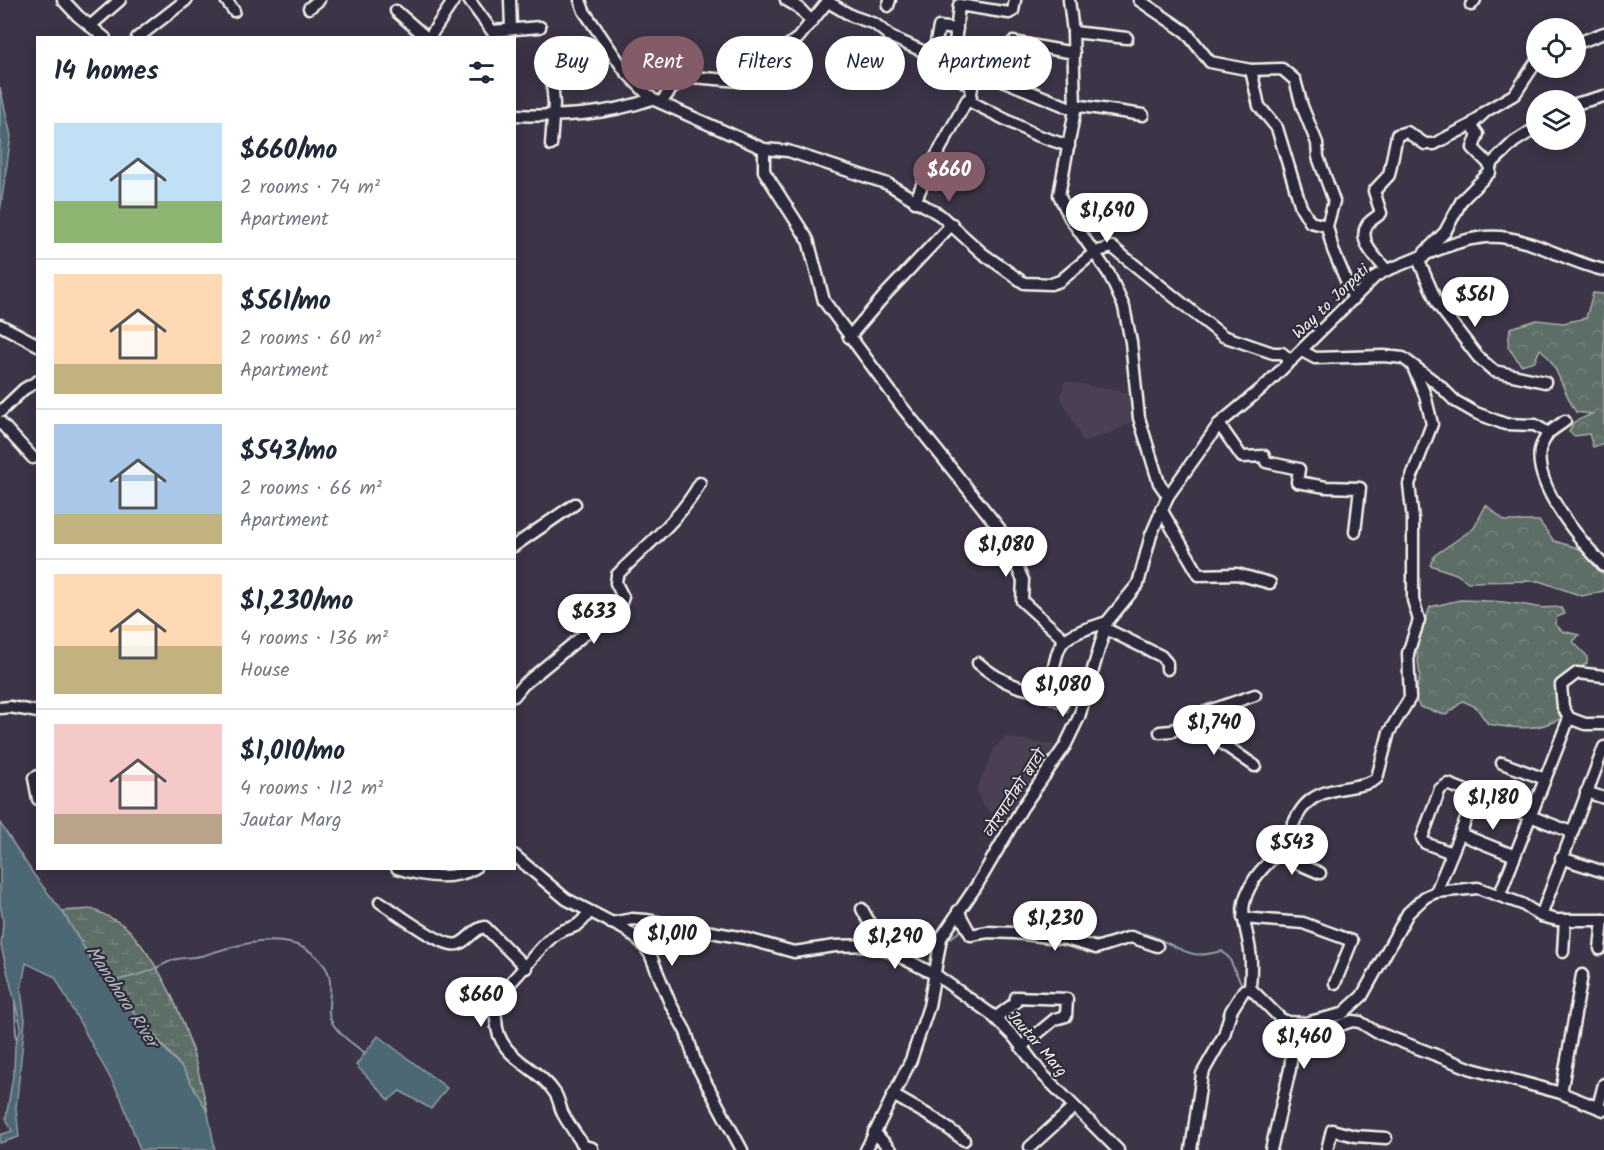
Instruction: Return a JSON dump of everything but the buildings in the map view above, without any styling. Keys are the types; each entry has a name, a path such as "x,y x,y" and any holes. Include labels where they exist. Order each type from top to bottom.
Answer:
{"street":[{"path":"63,0 102,36"},
{"path":"90,26 120,0"},
{"path":"140,36 186,0"},
{"path":"226,0 234,11"},
{"path":"309,8 319,0"},
{"path":"429,36 454,0"},
{"path":"469,0 488,30 540,27"},
{"path":"510,0 511,29"},
{"path":"580,0 584,11 625,71 657,100 764,149 788,151 888,184 952,224 982,253 1024,283 1060,280 1095,252 1112,247 1223,336 1273,353 1282,353 1291,361"},
{"path":"786,0 812,22"},
{"path":"956,36 960,5 1009,13 1012,11 1015,0"},
{"path":"1069,0 1074,53 1074,107 1059,195 1070,218 1109,274 1124,307 1131,342 1139,418 1159,483 1168,496"},
{"path":"1139,0 1185,32 1210,62 1251,70 1282,69 1294,80 1317,143 1318,157 1332,192 1334,208 1327,226 1339,268 1354,299"},
{"path":"516,115 553,117 604,112 657,100 677,82 692,77 740,81 798,38 829,1 852,16 875,24 891,37 927,53 934,47 938,28 957,29"},
{"path":"396,11 426,36"},
{"path":"1073,32 1127,38"},
{"path":"1586,40 1604,33"},
{"path":"1052,49 1074,53"},
{"path":"1251,70 1258,106 1277,128 1301,207 1310,222 1327,226"},
{"path":"1387,270 1368,249 1365,230 1366,225 1381,213 1374,190 1389,175 1397,135 1407,132 1425,144 1434,144 1471,125 1486,111 1515,94 1526,78"},
{"path":"550,145 553,117 552,90"},
{"path":"970,100 972,90"},
{"path":"1030,90 1074,107 1143,115"},
{"path":"1586,101 1604,96"},
{"path":"915,202 928,171 953,129 961,109 967,100 970,100"},
{"path":"970,100 1036,135 1069,146"},
{"path":"1471,125 1478,134 1473,148 1490,165"},
{"path":"1526,134 1514,142 1490,165 1487,176 1462,200 1445,232 1421,258 1438,305 1478,357 1494,371 1545,382"},
{"path":"764,149 764,171 808,240 824,302 999,528 1023,580 1022,601 1065,640"},
{"path":"849,337 952,224"},
{"name":"Way to Jorpati","path":"1168,496 1219,424 1302,351 1376,276 1387,270 1475,238 1506,238 1534,245 1580,265 1604,270"},
{"path":"0,326 36,344"},
{"path":"1302,351 1316,358 1384,356 1403,358 1439,385 1455,401 1476,413 1505,424 1535,425 1548,433"},
{"path":"1413,367 1425,395 1432,424 1409,484 1413,520 1413,600 1419,621 1408,653 1410,698 1389,732 1377,778 1364,786 1338,788 1314,798 1298,814 1280,850 1266,863 1254,881 1243,903 1243,918 1251,954 1250,988 1281,1018 1327,1030 1352,1021 1360,1022 1376,1032 1472,1070 1561,1093 1601,1108 1604,1087"},
{"path":"0,412 24,389 36,382"},
{"path":"1565,421 1548,433 1540,448 1540,466 1572,531 1604,566"},
{"path":"0,422 33,458"},
{"path":"1219,424 1242,457 1264,456 1266,462 1299,469 1297,482 1326,487 1360,488 1355,532"},
{"path":"516,694 523,685 620,605 623,597 616,583 617,574 658,537 691,500 700,483"},
{"name":"जोरपाटीको बाटो","path":"936,975 936,956 941,938 1022,808 1065,746 1079,717 1106,625 1138,584 1161,509 1168,496"},
{"path":"516,545 575,504"},
{"path":"1161,509 1199,575 1237,574 1270,583"},
{"path":"978,663 991,675 1004,678 1017,687 1040,690 1056,666 1056,653 1065,640 1106,625 1161,656 1167,669"},
{"path":"1604,676 1584,671 1577,673 1562,685 1563,707 1569,718 1585,724 1604,724"},
{"path":"1160,732 1172,731 1200,714 1256,695"},
{"path":"0,708 10,707 36,712"},
{"path":"1500,894 1569,718"},
{"path":"1190,721 1255,766"},
{"path":"1541,916 1604,747"},
{"path":"1502,763 1545,779"},
{"path":"1452,853 1422,840 1440,789 1448,784 1571,831"},
{"path":"1586,792 1604,798"},
{"path":"1436,892 1476,795"},
{"path":"1460,834 1515,856"},
{"path":"1280,850 1292,861 1320,873"},
{"path":"516,857 549,886 589,912 634,936 650,954 670,1003 686,1032 696,1064 742,1150"},
{"path":"1561,858 1604,872"},
{"path":"405,870 428,876 448,876 464,874 471,870"},
{"path":"1300,1024 1333,1018 1355,1004 1408,913 1425,897 1436,892 1478,888 1500,894 1541,916 1565,920 1604,920 1600,949"},
{"path":"380,902 410,923 451,945 461,943 481,927 485,927 525,968"},
{"path":"862,909 875,933 878,946"},
{"path":"958,911 974,936 988,932 1040,936 1096,948 1131,937 1157,946"},
{"path":"589,912 581,924 552,937 508,988 491,1001 496,1016 495,1028 510,1052 544,1079 556,1094 564,1115 584,1146 592,1150"},
{"path":"1243,918 1303,923 1352,941 1335,983"},
{"name":"Jautar Marg","path":"611,923 632,919 646,920 725,934 797,952 835,946 878,946 936,975 974,1000 995,1018 1073,1108 1118,1150"},
{"path":"1563,952 1565,920"},
{"path":"866,1150 911,1060 929,1006 936,975"},
{"path":"1561,1093 1582,975"},
{"path":"1191,1150 1202,1074 1221,1043 1231,1011 1244,990 1250,988"},
{"path":"995,1018 1015,1003 1016,997 1067,999 1066,1016 1055,1019 1021,1047"},
{"path":"1271,1150 1300,1024"},
{"path":"892,1095 935,1119 964,1140"},
{"path":"1030,1147 1073,1108"},
{"path":"1327,1150 1332,1130 1354,1136 1386,1138"},
{"path":"874,1132 891,1150"}],"shaded area":[{"path":"1065,381 1127,393 1134,421 1115,431 1083,442 1060,395"},
{"path":"1006,737 1055,745 1001,824 982,805 977,789 995,747"}],"green space":[{"path":"1593,293 1604,294 1604,443 1593,447 1589,434 1575,436 1569,432 1574,422 1592,414 1576,412 1546,355 1540,349 1535,361 1521,365 1508,347 1510,328 1537,320 1563,323 1586,318"},
{"path":"1486,505 1505,521 1539,521 1554,541 1578,548 1604,572 1604,591 1582,596 1539,581 1468,582 1456,574 1430,565 1435,555 1474,528"},
{"path":"1460,600 1561,608 1565,614 1557,617 1555,624 1562,631 1579,635 1573,642 1587,656 1587,663 1560,681 1562,718 1535,727 1517,728 1488,724 1476,707 1463,701 1446,715 1420,707 1415,698 1420,676 1416,645 1430,607"},
{"path":"1053,664 1078,681 1067,712 1032,695"},
{"path":"93,909 126,927 159,971 171,993 189,1040 208,1113 183,1069 89,956 62,911"}],"water":[{"path":"0,87 11,136 0,212"},
{"name":"Manohara River","path":"0,823 34,875 62,911 89,956 151,1034 183,1069 208,1113 215,1150 140,1150 121,1098 55,977 26,963 21,990 25,1020 16,1108 19,1137 0,1143 0,1135 12,1131 6,1118 14,1070 15,1046 21,1027 1,946 3,922 0,903"},
{"path":"378,1036 447,1088 431,1109 400,1091 389,1100 356,1065"}],"waterway":[{"path":"634,926 690,933"},
{"path":"972,928 987,927"},
{"path":"944,943 963,929"},
{"path":"1053,932 1100,941"},
{"path":"1132,933 1148,934 1194,954 1222,951 1229,958 1243,987"},
{"name":"Manohara River","path":"109,982 144,973 177,959 201,956 253,943 286,942 315,955 326,968 330,985 330,1019 343,1036 365,1053"},
{"path":"737,942 795,958 829,952 875,951"},
{"path":"901,952 927,952 936,947"},
{"path":"15,1002 16,1038"}]}
